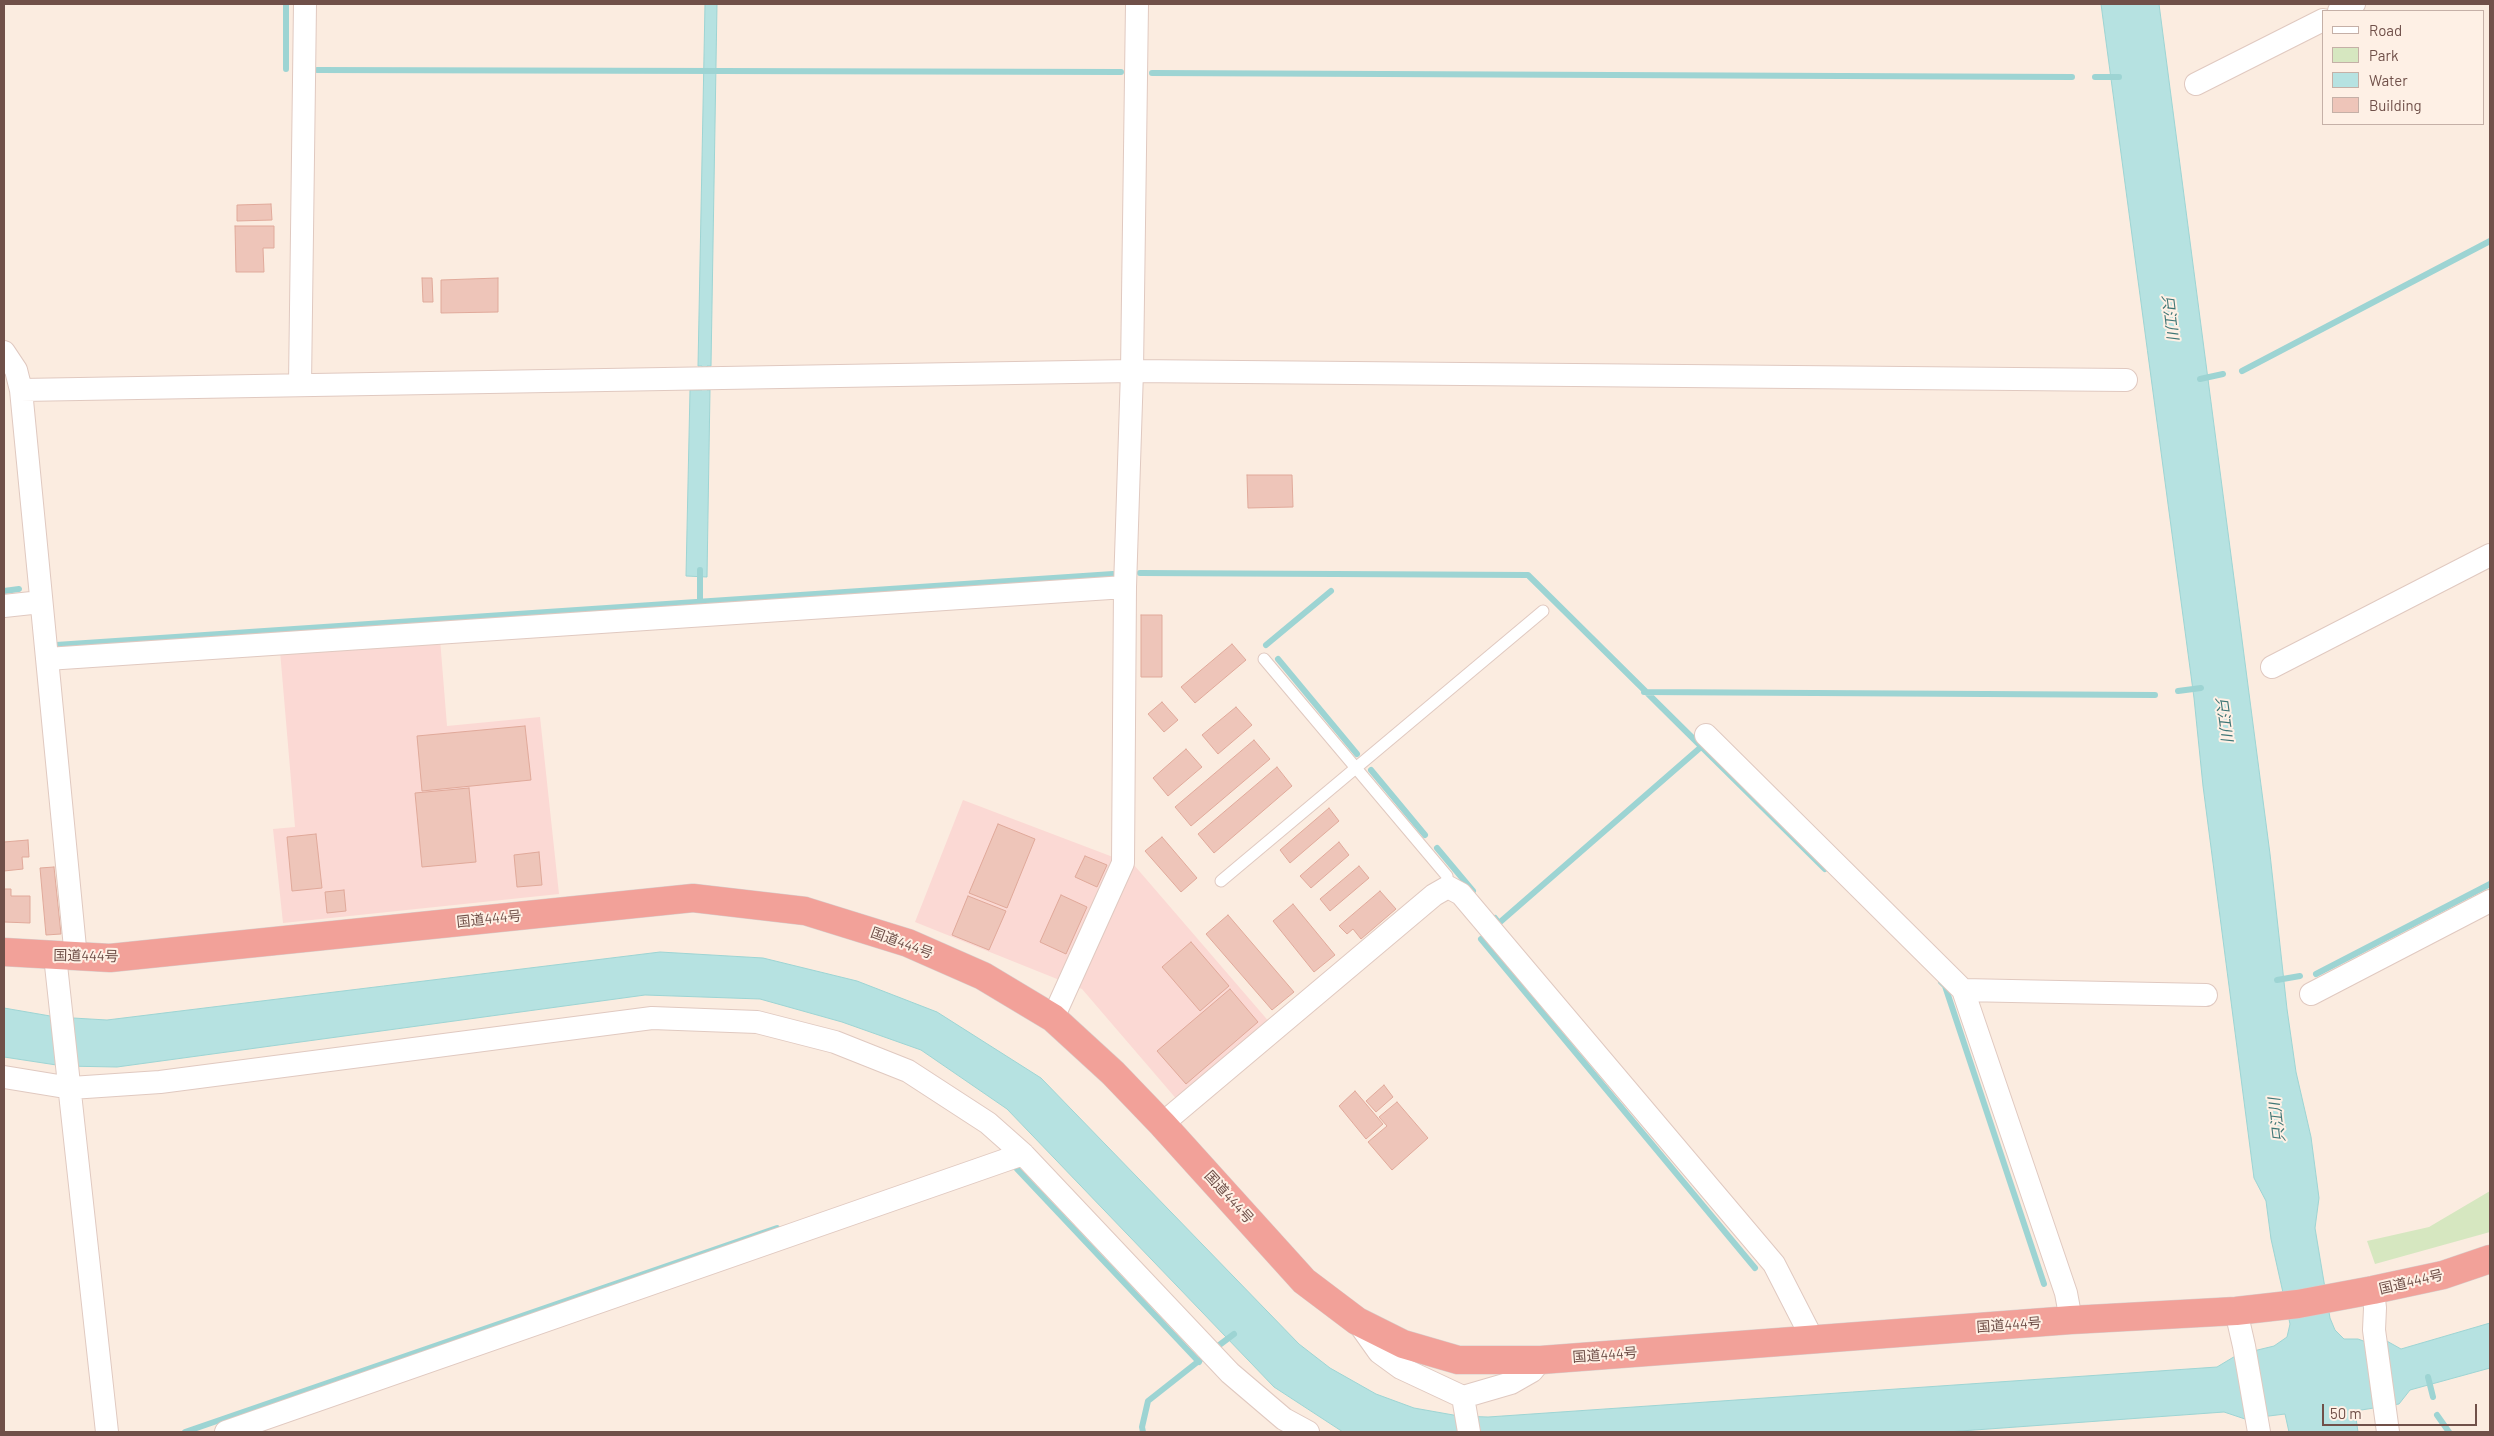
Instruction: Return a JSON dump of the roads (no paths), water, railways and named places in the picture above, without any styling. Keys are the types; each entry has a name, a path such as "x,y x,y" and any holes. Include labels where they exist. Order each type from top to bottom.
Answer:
{"highway":[{"name":"国道444号","path":"4,952 65,957 110,958 693,898 805,911 908,943 983,976 1053,1018 1113,1073 1162,1124 1304,1281 1356,1321 1403,1344 1458,1360 1540,1360 2071,1320 2236,1311 2298,1304 2373,1290 2443,1275 2490,1259"}],"street":[{"path":"300,385 305,4"},
{"path":"1053,1018 1123,863 1137,4"},
{"path":"2341,10 2354,4"},
{"path":"2196,84 2322,21"},
{"path":"4,352 16,370 21,390 47,659 65,957 60,996 107,1432"},
{"path":"21,390 1132,371 2126,380"},
{"path":"2272,667 2490,555"},
{"path":"47,659 1126,587"},
{"path":"4,606 41,602"},
{"path":"1706,735 1963,990 2066,1293 2071,1320"},
{"path":"1162,1124 1434,895 1448,887 1461,894 1774,1264 1813,1340"},
{"path":"2311,994 2490,901"},
{"path":"1963,990 2206,995"},
{"path":"4,1077 70,1086 160,1082 652,1018 757,1022 836,1042 908,1071 988,1123 1022,1154 1211,1353 1284,1418 1308,1432"},
{"path":"226,1432 1022,1154"},
{"path":"2373,1290 2375,1308 2374,1330 2386,1424"},
{"path":"2236,1311 2258,1429"},
{"path":"1356,1321 1379,1352 1401,1368 1464,1401 1511,1383 1532,1371 1540,1360"},
{"path":"1464,1401 1469,1432"}],"lane":[{"path":"1221,882 1543,611"},
{"path":"1264,660 1447,876 1448,887"}],"water":[{"path":"705,4 717,4 711,366 707,366 707,390 710,390 707,577 686,576 690,390 702,390 702,366 698,366"},
{"name":"只江川","path":"2101,4 2159,4 2270,854 2287,1009 2296,1072 2311,1137 2319,1198 2315,1228 2330,1318 2335,1330 2344,1339 2358,1339 2366,1342 2385,1340 2401,1349 2490,1323 2490,1368 2410,1390 2399,1404 2355,1411 2358,1432 2289,1432 2285,1414 2245,1419 2224,1412 1947,1432 1343,1432 1274,1387 1007,1109 921,1050 842,1022 760,999 645,995 117,1067 63,1066 4,1057 4,1008 56,1017 107,1020 660,952 763,958 857,981 937,1012 1041,1078 1299,1344 1330,1368 1376,1394 1414,1408 1459,1416 1488,1417 2217,1367 2237,1355 2274,1346 2287,1337 2290,1324 2271,1239 2266,1201 2254,1178 2203,786 2194,698"}],"waterway":[{"path":"286,4 286,69"},
{"path":"317,70 1121,72"},
{"path":"1152,73 2072,77"},
{"path":"2095,77 2119,77"},
{"path":"2242,371 2490,241"},
{"path":"2200,379 2223,374"},
{"path":"700,570 700,602"},
{"path":"1140,573 1528,575 1825,869"},
{"path":"56,645 1113,574"},
{"path":"4,591 19,589"},
{"path":"1266,645 1331,591"},
{"path":"1278,659 1357,754"},
{"path":"2178,691 2201,688"},
{"path":"1644,692 2155,695"},
{"path":"1495,918 1499,923 1701,747"},
{"path":"1371,770 1425,835"},
{"path":"1437,848 1473,891"},
{"path":"2316,974 2490,884"},
{"path":"1481,939 1755,1268"},
{"path":"2277,980 2300,976"},
{"path":"1941,982 1945,986 2044,1284"},
{"path":"1017,1169 1199,1362"},
{"path":"185,1432 777,1228"},
{"path":"1214,1349 1234,1334"},
{"path":"1143,1432 1142,1427 1148,1401 1200,1360"},
{"path":"2428,1377 2433,1397"},
{"path":"2437,1415 2449,1432"}]}
